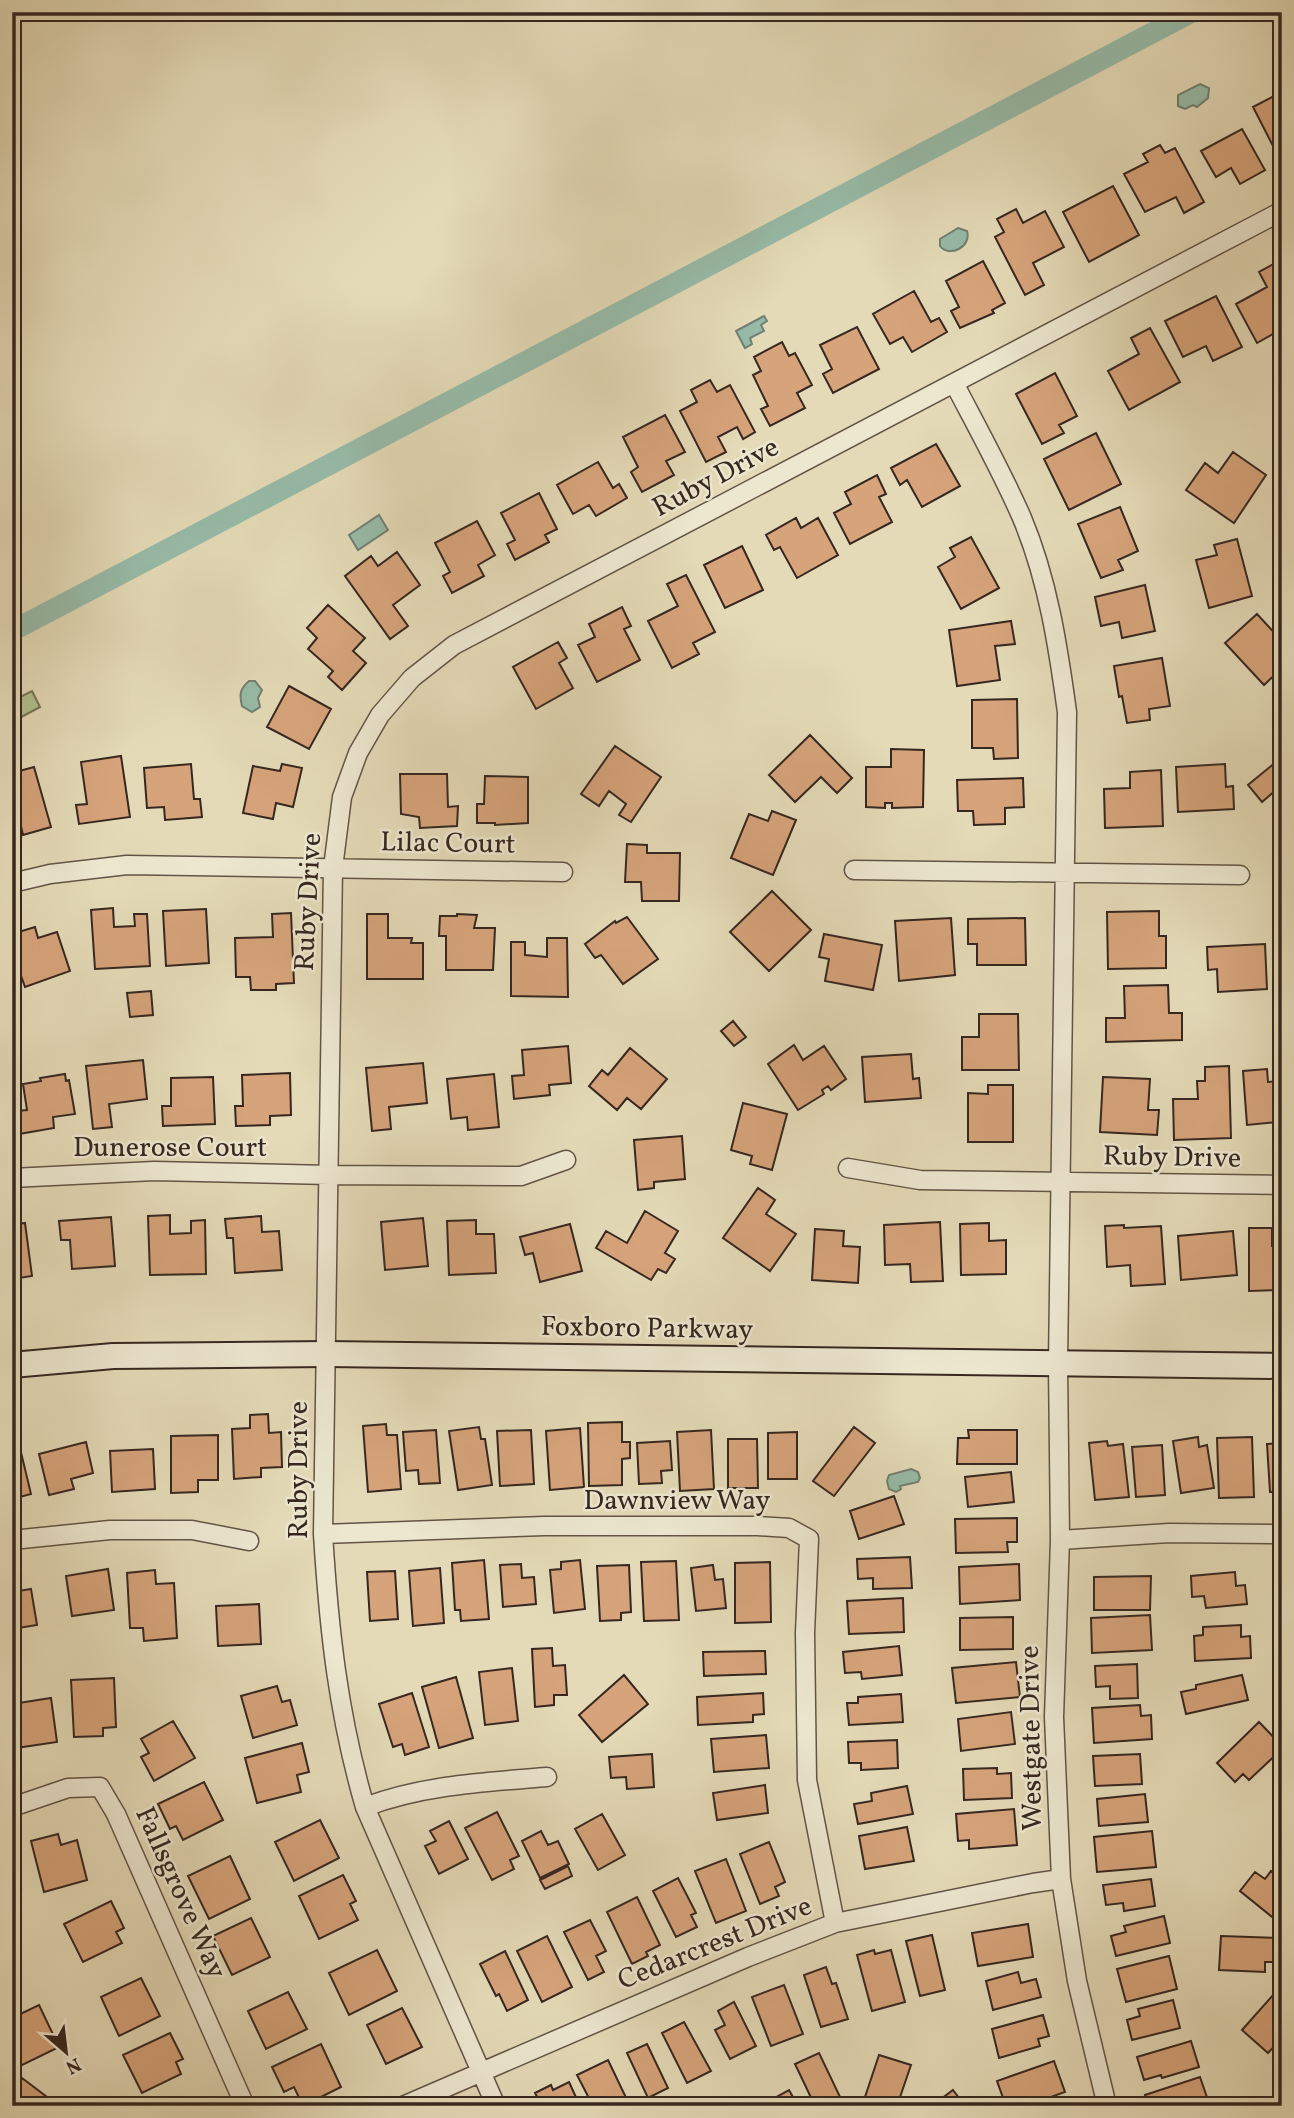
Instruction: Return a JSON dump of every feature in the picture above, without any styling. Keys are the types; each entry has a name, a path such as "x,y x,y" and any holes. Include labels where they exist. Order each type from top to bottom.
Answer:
{"main road":[{"name":"Foxboro Parkway","path":"12,1365 113,1356 326,1354 1282,1366"}],"street":[{"name":"Ruby Drive","path":"496,2106 365,1807 355,1773 335,1675 327,1604 324,1534 333,868 342,797 358,753 380,715 412,678 453,645 1282,211"},
{"name":"Westgate Drive","path":"954,383 1022,519 1055,628 1067,712 1058,1364 1060,1540 1054,1717 1061,1880 1077,1982 1107,2106"},
{"name":"Lilac Court","path":"12,883 50,874 127,864 563,872"},
{"path":"854,870 1240,875"},
{"name":"Dunerose Court","path":"12,1178 154,1171 521,1176 566,1160"},
{"name":"Ruby Drive","path":"848,1168 920,1180 1282,1185"},
{"name":"Dawnview Way","path":"324,1534 544,1526 758,1526 789,1528 808,1539 805,1633 807,1780 835,1923"},
{"path":"12,1539 110,1530 192,1530 249,1541"},
{"path":"1060,1540 1169,1533 1282,1534"},
{"path":"365,1807 398,1794 547,1777"},
{"name":"Fallsgrove Way","path":"12,1807 68,1788 100,1787 116,1814 245,2106"},
{"name":"Cedarcrest Drive","path":"403,2106 748,1956 835,1923 1033,1883 1061,1880"}],"shaded area":[{"path":"1200,84 1209,88 1208,98 1197,107 1193,105 1185,109 1178,106 1178,95"},
{"path":"958,228 967,231 968,237 963,246 949,251 940,246 940,239"},
{"path":"764,316 767,321 761,325 764,331 750,338 752,344 745,348 736,331"},
{"path":"379,515 388,530 358,550 349,535"},
{"path":"249,681 255,681 262,690 258,698 260,707 252,712 242,706 241,698 242,689"},
{"path":"32,691 40,707 12,722 12,701"},
{"path":"911,1469 918,1472 918,1482 900,1486 901,1489 896,1492 889,1489 889,1475"}],"building":[{"path":"1282,92 1282,141 1273,146 1253,107"},
{"path":"1242,129 1265,170 1240,184 1231,168 1216,177 1201,151"},
{"path":"1160,145 1165,153 1175,148 1204,202 1184,213 1176,197 1145,212 1124,174 1148,162 1143,154"},
{"path":"1113,186 1139,235 1089,262 1063,212"},
{"path":"1016,209 1023,223 1045,211 1064,247 1033,263 1044,285 1025,295 995,237 1004,232 997,219"},
{"path":"983,261 1005,303 992,310 994,313 960,328 951,311 959,307 946,281"},
{"path":"1277,262 1282,270 1282,329 1257,343 1236,304 1267,287 1259,272"},
{"path":"914,291 931,322 939,318 947,332 912,352 903,337 890,344 873,314"},
{"path":"1216,296 1242,347 1213,361 1206,346 1183,357 1165,321"},
{"path":"857,327 879,369 833,393 823,374 832,369 820,345"},
{"path":"1150,328 1180,382 1129,410 1108,371 1139,354 1131,338"},
{"path":"782,342 789,356 795,353 812,385 797,393 805,408 770,426 761,409 768,406 753,375 761,371 754,357"},
{"path":"1055,373 1077,416 1059,425 1064,433 1042,444 1016,394"},
{"path":"710,380 717,392 730,385 755,432 743,439 737,427 718,437 726,452 706,462 680,411 697,402 691,390"},
{"path":"665,415 685,452 666,461 674,475 642,492 631,472 638,467 623,437"},
{"path":"1096,433 1121,484 1069,510 1044,459"},
{"path":"936,444 960,486 922,507 907,480 900,485 891,468"},
{"path":"1233,452 1266,475 1234,523 1186,490 1205,463 1218,473"},
{"path":"598,462 613,488 619,484 627,498 596,516 589,505 573,514 557,485"},
{"path":"877,475 886,494 879,497 892,522 850,544 834,513 851,504 845,492"},
{"path":"539,493 557,529 545,535 549,542 515,560 507,544 515,540 501,513"},
{"path":"1120,507 1138,551 1118,560 1123,570 1101,578 1078,524"},
{"path":"796,518 801,528 818,518 838,555 797,578 780,547 774,550 766,535"},
{"path":"477,521 495,555 478,565 484,576 452,593 443,576 450,572 435,543"},
{"path":"971,537 999,588 961,609 938,567 955,557 950,548"},
{"path":"1237,539 1252,596 1209,608 1196,560 1217,555 1214,545"},
{"path":"742,546 763,590 725,608 704,565"},
{"path":"397,552 420,585 393,605 408,626 390,639 345,576 371,556 378,566"},
{"path":"686,575 715,632 693,643 699,654 672,668 648,621 678,606 667,584"},
{"path":"1145,585 1155,631 1122,638 1119,622 1101,626 1095,597"},
{"path":"328,605 365,638 353,651 366,663 342,690 328,677 333,671 308,649 317,638 307,628"},
{"path":"622,607 631,626 624,629 640,660 597,682 578,645 595,637 589,624"},
{"path":"1257,614 1280,639 1282,637 1282,668 1264,685 1225,643"},
{"path":"1011,621 1015,644 995,646 1000,680 957,686 949,630"},
{"path":"558,642 567,658 559,663 573,688 536,709 513,667"},
{"path":"1162,658 1170,706 1149,709 1150,720 1127,723 1114,666"},
{"path":"289,686 331,709 309,749 267,727"},
{"path":"1017,699 1018,758 994,759 993,748 972,748 972,700"},
{"path":"810,735 852,778 837,793 821,777 795,802 769,775"},
{"path":"615,746 661,777 631,822 619,815 626,804 609,791 599,806 581,794"},
{"path":"891,749 924,750 923,807 892,808 892,803 885,803 885,808 866,807 866,767 891,767"},
{"path":"121,756 130,817 79,824 76,805 87,804 81,762"},
{"path":"1282,757 1282,797 1276,790 1262,802 1248,785"},
{"path":"191,764 194,799 200,799 202,817 165,820 164,807 147,808 144,768"},
{"path":"282,764 302,768 293,807 276,803 273,819 243,813 253,766 280,771"},
{"path":"1225,764 1226,787 1233,786 1234,809 1178,812 1176,767"},
{"path":"34,767 51,827 23,835 20,822 12,824 12,773"},
{"path":"1161,770 1163,826 1105,828 1104,789 1130,788 1130,772"},
{"path":"400,774 447,774 448,807 458,806 457,826 420,828 419,817 401,814"},
{"path":"485,776 528,777 528,823 477,823 477,804 484,804"},
{"path":"1023,778 1024,807 1005,808 1005,824 974,825 973,811 958,811 957,780"},
{"path":"772,811 796,820 773,875 731,858 749,814 768,821"},
{"path":"627,844 647,845 647,853 680,853 679,901 642,901 641,882 625,882"},
{"path":"772,891 811,930 769,971 730,932"},
{"path":"113,908 114,927 135,926 134,914 147,914 150,966 95,969 91,910"},
{"path":"206,909 209,963 166,966 163,911"},
{"path":"1159,911 1159,936 1166,936 1166,968 1108,969 1107,912"},
{"path":"291,913 294,983 276,984 276,990 251,990 250,977 236,977 235,938 273,937 272,914"},
{"path":"367,914 388,914 388,938 412,938 411,943 423,943 423,979 367,979"},
{"path":"477,915 474,928 495,928 493,970 446,970 446,936 439,936 440,916"},
{"path":"627,917 658,959 623,984 601,955 595,958 585,944 615,921 616,923"},
{"path":"951,918 955,975 899,981 895,921"},
{"path":"1025,918 1026,965 977,965 977,944 968,944 968,919"},
{"path":"35,927 38,938 57,932 70,971 25,987 12,950 12,934"},
{"path":"824,934 882,945 873,990 825,981 829,959 819,957"},
{"path":"547,938 567,938 568,997 511,996 511,942 525,942 525,955 547,957"},
{"path":"1265,944 1267,989 1218,992 1217,969 1208,970 1207,947"},
{"path":"1168,985 1169,1013 1182,1013 1182,1040 1106,1042 1106,1018 1125,1018 1124,986"},
{"path":"151,991 153,1015 130,1017 127,993"},
{"path":"979,1014 1018,1014 1019,1070 962,1070 962,1037 979,1037"},
{"path":"733,1021 746,1037 734,1046 721,1031"},
{"path":"794,1045 803,1060 824,1046 846,1079 831,1090 828,1086 822,1090 824,1094 798,1110 768,1064"},
{"path":"568,1046 571,1083 549,1085 550,1095 514,1099 512,1076 524,1075 522,1050"},
{"path":"630,1048 667,1079 641,1109 627,1098 617,1110 589,1086 602,1070 608,1075"},
{"path":"911,1054 913,1079 919,1078 921,1098 865,1102 862,1057"},
{"path":"143,1060 147,1099 109,1104 112,1127 93,1129 86,1066"},
{"path":"423,1063 427,1103 389,1107 391,1129 372,1131 366,1068"},
{"path":"1229,1066 1231,1138 1174,1140 1173,1099 1198,1099 1197,1081 1205,1081 1205,1067"},
{"path":"1267,1069 1268,1082 1282,1081 1282,1142 1279,1142 1278,1122 1247,1125 1243,1071"},
{"path":"290,1073 291,1115 270,1116 270,1125 236,1126 235,1106 243,1106 242,1075"},
{"path":"65,1074 66,1081 69,1080 75,1114 53,1117 54,1128 19,1134 16,1111 27,1110 23,1084"},
{"path":"494,1074 499,1127 468,1130 467,1117 451,1119 447,1079"},
{"path":"213,1077 215,1124 163,1126 162,1106 171,1106 171,1078"},
{"path":"1103,1077 1150,1079 1148,1110 1159,1110 1157,1135 1100,1132"},
{"path":"988,1085 1013,1085 1013,1142 968,1142 968,1093 988,1094"},
{"path":"743,1103 787,1114 772,1170 750,1164 752,1156 731,1150"},
{"path":"682,1136 685,1179 654,1182 654,1188 638,1190 634,1140"},
{"path":"758,1188 775,1200 766,1214 796,1234 770,1271 723,1238"},
{"path":"645,1211 678,1231 665,1253 675,1259 666,1273 658,1269 651,1280 596,1248 606,1231 627,1243"},
{"path":"170,1215 170,1234 191,1233 191,1221 205,1220 206,1274 150,1275 148,1216"},
{"path":"261,1216 262,1232 279,1231 282,1270 235,1273 233,1238 227,1238 225,1219"},
{"path":"111,1217 115,1266 72,1269 70,1240 61,1240 59,1221"},
{"path":"423,1218 428,1266 385,1270 381,1222"},
{"path":"476,1220 476,1234 494,1234 496,1273 449,1275 447,1221"},
{"path":"940,1222 943,1281 911,1282 910,1264 885,1265 884,1225"},
{"path":"25,1223 32,1276 12,1279 12,1225"},
{"path":"989,1223 989,1241 1006,1240 1006,1274 961,1275 960,1224"},
{"path":"570,1224 582,1271 540,1282 533,1253 525,1255 520,1237"},
{"path":"1124,1225 1124,1228 1161,1226 1165,1284 1131,1286 1130,1265 1107,1267 1105,1226"},
{"path":"1249,1228 1272,1228 1272,1246 1282,1246 1282,1290 1249,1291"},
{"path":"815,1229 844,1231 843,1246 860,1247 858,1283 812,1280"},
{"path":"1233,1231 1237,1275 1181,1280 1178,1236"},
{"path":"268,1414 269,1433 281,1432 282,1467 261,1468 261,1477 234,1479 232,1429 250,1428 250,1415"},
{"path":"622,1422 622,1442 630,1442 630,1458 622,1459 622,1485 589,1486 588,1423"},
{"path":"386,1424 387,1435 397,1435 401,1489 368,1492 363,1426"},
{"path":"479,1427 481,1439 485,1439 492,1485 458,1490 449,1431"},
{"path":"854,1427 875,1443 834,1496 813,1481"},
{"path":"580,1428 584,1487 550,1490 546,1431"},
{"path":"436,1430 440,1483 419,1484 418,1470 406,1471 403,1432"},
{"path":"531,1430 534,1484 500,1486 497,1431"},
{"path":"711,1430 714,1489 680,1491 677,1432"},
{"path":"968,1430 1017,1430 1017,1464 957,1464 958,1438 969,1438"},
{"path":"797,1432 797,1479 768,1479 768,1433"},
{"path":"218,1435 218,1480 198,1480 198,1492 171,1493 171,1436"},
{"path":"1198,1437 1199,1447 1207,1445 1214,1488 1181,1493 1173,1441"},
{"path":"1252,1437 1254,1497 1219,1498 1217,1438"},
{"path":"728,1439 757,1439 758,1488 728,1488"},
{"path":"670,1441 672,1470 661,1471 662,1483 639,1484 637,1443"},
{"path":"1107,1441 1108,1446 1123,1444 1129,1497 1095,1500 1089,1443"},
{"path":"86,1442 93,1473 71,1479 74,1489 49,1495 39,1454"},
{"path":"1282,1443 1282,1492 1270,1492 1267,1444"},
{"path":"19,1444 31,1494 12,1499 12,1446"},
{"path":"1162,1445 1165,1495 1136,1497 1132,1447"},
{"path":"153,1449 155,1489 112,1492 110,1451"},
{"path":"1011,1472 1014,1502 968,1507 965,1477"},
{"path":"894,1496 904,1524 859,1539 850,1511"},
{"path":"1017,1518 1017,1542 1007,1542 1008,1552 956,1553 955,1519"},
{"path":"910,1557 912,1588 873,1589 873,1578 858,1579 857,1559"},
{"path":"484,1560 489,1619 461,1621 460,1610 455,1610 452,1563"},
{"path":"580,1560 585,1609 554,1613 550,1570 561,1569 561,1562"},
{"path":"676,1561 679,1620 644,1621 641,1562"},
{"path":"770,1562 771,1622 735,1623 735,1563"},
{"path":"521,1564 522,1578 534,1577 536,1604 503,1607 500,1565"},
{"path":"1019,1564 1020,1600 960,1604 959,1567"},
{"path":"629,1565 631,1612 621,1613 621,1620 600,1621 597,1566"},
{"path":"713,1565 715,1580 723,1579 726,1608 696,1611 691,1568"},
{"path":"440,1568 444,1623 413,1626 409,1571"},
{"path":"108,1569 114,1610 72,1616 66,1576"},
{"path":"155,1570 156,1584 174,1583 177,1638 144,1641 143,1628 130,1628 127,1573"},
{"path":"395,1571 398,1619 370,1621 367,1572"},
{"path":"1235,1572 1236,1586 1245,1585 1247,1604 1206,1608 1204,1596 1192,1597 1191,1576"},
{"path":"1151,1576 1150,1610 1094,1610 1094,1577"},
{"path":"31,1589 37,1625 12,1629 12,1592"},
{"path":"903,1598 904,1632 849,1634 847,1601"},
{"path":"259,1604 261,1644 218,1646 216,1606"},
{"path":"1150,1615 1152,1650 1092,1653 1091,1618"},
{"path":"1013,1617 1013,1649 960,1650 960,1618"},
{"path":"1241,1625 1241,1637 1250,1636 1251,1658 1195,1661 1194,1636 1203,1635 1203,1627"},
{"path":"899,1646 902,1675 862,1679 861,1672 845,1673 843,1652"},
{"path":"552,1648 553,1666 565,1665 567,1695 554,1695 554,1705 535,1707 532,1649"},
{"path":"765,1651 766,1674 704,1676 703,1652"},
{"path":"1016,1662 1020,1697 956,1703 952,1668"},
{"path":"1137,1664 1138,1698 1110,1699 1110,1686 1096,1687 1095,1666"},
{"path":"512,1668 518,1721 485,1725 479,1672"},
{"path":"624,1675 648,1704 602,1742 579,1715"},
{"path":"1242,1675 1248,1700 1186,1714 1181,1692 1196,1689 1196,1685"},
{"path":"456,1677 473,1738 439,1748 422,1687"},
{"path":"114,1678 116,1727 103,1728 103,1736 74,1737 71,1680"},
{"path":"277,1686 282,1702 290,1700 297,1725 253,1738 241,1696"},
{"path":"412,1693 429,1747 405,1755 402,1744 393,1747 379,1704"},
{"path":"763,1693 764,1714 753,1715 753,1722 698,1725 697,1697"},
{"path":"901,1694 903,1722 849,1725 847,1703 858,1703 858,1697"},
{"path":"51,1698 57,1742 16,1748 12,1704"},
{"path":"1140,1705 1141,1716 1151,1715 1152,1739 1094,1743 1092,1708"},
{"path":"1011,1712 1015,1744 961,1751 958,1719"},
{"path":"173,1721 195,1758 154,1781 141,1757 149,1753 141,1739"},
{"path":"1259,1722 1282,1749 1249,1780 1243,1774 1235,1782 1217,1763"},
{"path":"766,1735 769,1768 714,1772 711,1739"},
{"path":"897,1740 898,1768 861,1770 861,1763 849,1763 848,1742"},
{"path":"302,1743 309,1772 297,1775 301,1792 257,1803 245,1758"},
{"path":"652,1754 654,1787 627,1789 626,1777 611,1778 609,1757"},
{"path":"1140,1754 1142,1784 1095,1786 1093,1756"},
{"path":"997,1768 997,1774 1011,1773 1012,1798 964,1800 963,1769"},
{"path":"204,1782 223,1820 183,1840 176,1826 170,1829 158,1804"},
{"path":"765,1785 768,1813 717,1820 713,1793"},
{"path":"907,1786 913,1814 858,1824 854,1804 872,1801 871,1793"},
{"path":"1145,1794 1148,1822 1099,1826 1097,1799"},
{"path":"1014,1809 1017,1845 969,1849 969,1840 958,1841 956,1814"},
{"path":"497,1812 519,1856 510,1860 514,1869 492,1880 465,1828"},
{"path":"602,1814 625,1855 598,1870 575,1829"},
{"path":"320,1820 339,1858 294,1881 275,1842"},
{"path":"449,1821 468,1859 439,1874 425,1846 436,1841 430,1831"},
{"path":"907,1827 914,1861 865,1869 859,1836"},
{"path":"541,1831 548,1845 558,1841 569,1864 540,1878 522,1841"},
{"path":"1152,1831 1156,1867 1097,1872 1094,1837"},
{"path":"58,1834 61,1845 77,1840 87,1880 44,1892 31,1841"},
{"path":"769,1842 785,1882 775,1887 779,1896 760,1904 740,1854"},
{"path":"12,1848 21,1888 12,1890"},
{"path":"230,1856 250,1899 209,1919 188,1876"},
{"path":"726,1859 746,1911 716,1923 695,1871"},
{"path":"568,1866 572,1876 545,1889 540,1880"},
{"path":"1271,1871 1282,1880 1282,1925 1240,1891 1255,1872 1265,1879"},
{"path":"343,1875 356,1901 350,1904 358,1920 319,1939 299,1896"},
{"path":"678,1878 696,1913 691,1915 697,1927 676,1937 653,1891"},
{"path":"1151,1879 1155,1906 1124,1911 1123,1903 1106,1905 1103,1885"},
{"path":"637,1897 660,1945 646,1952 648,1956 632,1964 607,1912"},
{"path":"111,1901 124,1928 116,1932 122,1943 83,1962 64,1924"},
{"path":"1164,1916 1170,1943 1116,1956 1111,1936 1126,1932 1124,1926"},
{"path":"251,1918 270,1957 232,1975 213,1936"},
{"path":"590,1920 606,1951 596,1956 604,1972 588,1980 564,1932"},
{"path":"1028,1924 1033,1957 978,1966 972,1933"},
{"path":"932,1935 945,1990 920,1996 906,1941"},
{"path":"547,1936 572,1987 542,2002 517,1951"},
{"path":"1221,1936 1277,1938 1276,1962 1265,1962 1265,1972 1219,1970"},
{"path":"377,1950 397,1991 349,2015 329,1973"},
{"path":"874,1950 875,1954 891,1950 905,2002 872,2011 857,1955"},
{"path":"505,1951 528,2000 507,2011 480,1964"},
{"path":"1169,1956 1177,1989 1126,2002 1117,1969"},
{"path":"826,1967 832,1984 836,1983 848,2019 821,2027 804,1975"},
{"path":"1018,1972 1021,1983 1036,1979 1041,1997 993,2010 986,1981"},
{"path":"141,1978 160,2016 119,2036 101,1997"},
{"path":"784,1985 803,2034 771,2046 752,1997"},
{"path":"1281,1986 1282,2038 1268,2053 1242,2030"},
{"path":"288,1992 307,2029 266,2049 248,2011"},
{"path":"1173,2000 1180,2028 1132,2040 1127,2020 1140,2016 1138,2009"},
{"path":"734,2002 756,2046 730,2059 715,2030 725,2025 718,2011"},
{"path":"39,2005 59,2047 12,2070 12,2018"},
{"path":"402,2008 422,2047 386,2064 367,2025"},
{"path":"1043,2015 1049,2036 1038,2039 1040,2046 999,2058 992,2029"},
{"path":"684,2022 711,2071 687,2083 662,2033"},
{"path":"170,2033 183,2059 176,2062 181,2074 142,2093 123,2055"},
{"path":"1191,2041 1199,2067 1162,2078 1161,2075 1144,2080 1137,2057"},
{"path":"321,2044 341,2087 303,2106 294,2087 284,2092 272,2067"},
{"path":"647,2044 668,2088 648,2098 627,2053"},
{"path":"819,2053 842,2101 838,2102 840,2106 815,2106 795,2064"},
{"path":"879,2055 911,2065 897,2106 862,2106"},
{"path":"608,2060 630,2106 593,2106 577,2075"},
{"path":"1054,2061 1065,2092 1026,2106 1006,2106 997,2081"},
{"path":"1200,2077 1210,2106 1148,2106 1145,2095"},
{"path":"22,2078 47,2097 40,2106 28,2106 12,2094"},
{"path":"569,2082 580,2106 542,2106 535,2093 551,2085 553,2090"},
{"path":"789,2090 798,2106 760,2106"},
{"path":"953,2090 965,2106 932,2106"}],"waterway":[{"path":"12,631 1192,12"}]}
